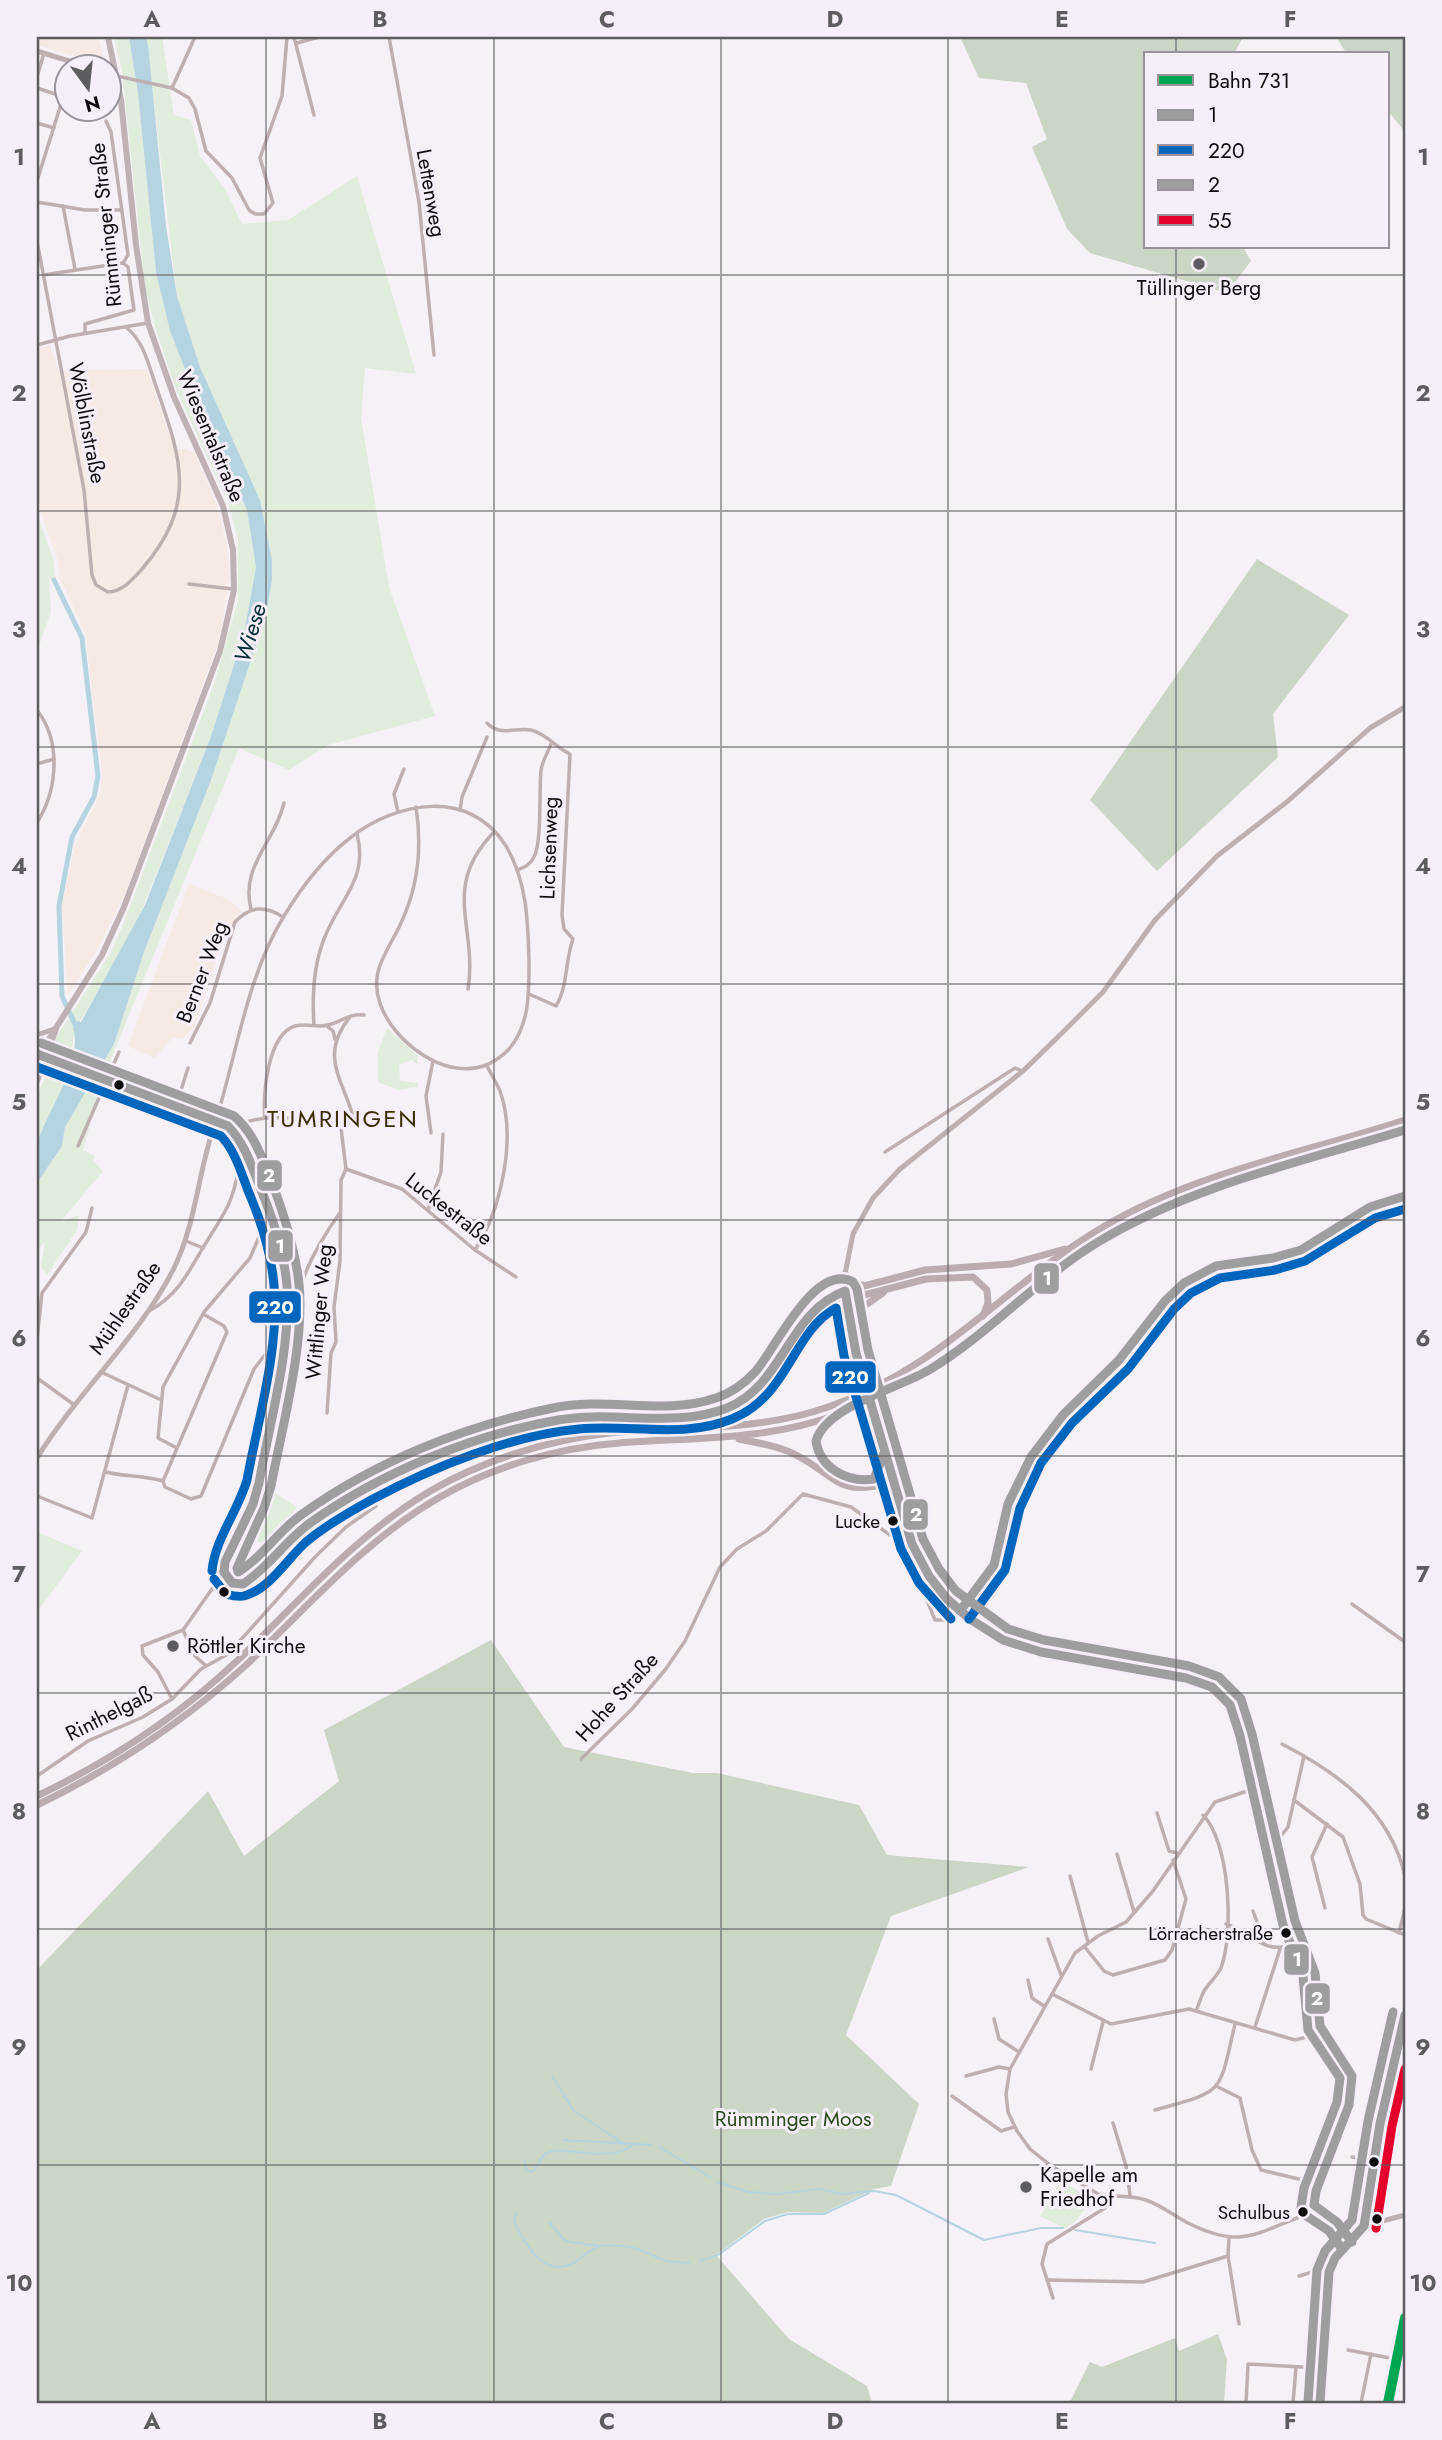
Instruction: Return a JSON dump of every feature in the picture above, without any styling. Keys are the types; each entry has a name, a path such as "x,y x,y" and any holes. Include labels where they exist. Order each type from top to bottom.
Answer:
{"highway":[{"path":"181,1714 237,1662 320,1576 379,1524 472,1470 545,1445 610,1434 756,1424 831,1406 905,1373 983,1317 1072,1246 1131,1211 1175,1191 1405,1120"},
{"path":"37,1805 120,1762 247,1664 323,1587 385,1532 457,1488 541,1457 618,1443 732,1437 784,1429 830,1417 909,1382 936,1366 1061,1267 1137,1219 1210,1188 1405,1130"},
{"path":"845,1295 866,1286 925,1270 1011,1264 1072,1246"},
{"path":"845,1274 853,1282 866,1286"},
{"path":"845,1295 886,1291 935,1278 973,1277 987,1290 988,1303 983,1317"},
{"path":"850,1329 860,1309 886,1291"},
{"path":"830,1417 817,1434 817,1446 821,1456 840,1475 850,1480 884,1477 893,1482"},
{"path":"732,1437 796,1455 834,1482 850,1488 863,1489 893,1482"},
{"path":"874,1479 884,1453"},
{"path":"37,1796 174,1719"}],"main road":[{"name":"Wiesentalstraße","path":"55,1028 102,955 124,907 220,651 234,590 233,550 223,506 174,397 148,323 137,254 122,120"},
{"path":"38,1053 55,1028"},
{"path":"37,1081 55,1028"}],"street":[{"path":"172,88 195,37"},
{"path":"122,77 172,88 193,103 206,151 232,178 247,207 255,214 267,213 273,203 260,158 282,96 288,37"},
{"path":"294,37 314,115"},
{"path":"297,43 319,37"},
{"name":"Lettenweg","path":"389,37 419,202 434,355"},
{"path":"37,51 52,56"},
{"path":"37,77 44,53"},
{"path":"37,181 56,122"},
{"name":"Rümminger Straße","path":"85,333 85,324 134,311 128,267 123,263 128,255 111,132 106,122"},
{"path":"37,123 54,128"},
{"path":"37,158 44,160"},
{"path":"37,202 121,210"},
{"path":"63,206 75,269"},
{"name":"Wölblinstraße","path":"37,241 84,490 92,575 101,590 118,590"},
{"path":"37,274 123,263"},
{"path":"37,345 85,333 148,323"},
{"name":"Rümminger Straße","path":"118,590 136,575 164,539 177,508 180,487 178,452 138,338 127,327"},
{"path":"188,584 234,590"},
{"path":"1342,2249 1329,2231 1305,2215 1302,2199 1341,2085 1330,2059 1311,2036 1306,2022 1303,1976 1290,1945 1262,1843 1241,1740 1230,1705 1212,1687 1158,1671 1065,1656 1003,1640 960,1611 937,1587 922,1564 884,1453 850,1329 845,1274 857,1224 886,1183 1023,1071 1103,992 1155,920 1217,856 1288,801 1370,728 1405,707"},
{"path":"37,710 47,723 53,742 54,759 51,790 38,821"},
{"path":"487,723 492,728 508,732 534,730 551,744 541,771 543,784 538,803 537,848 528,865 517,870"},
{"path":"460,810 462,797 487,737"},
{"name":"Lichsenweg","path":"529,994 556,1006 563,991 566,961 573,939 564,929 562,915 570,754 551,744"},
{"path":"37,764 54,759"},
{"path":"398,812 394,794 404,769"},
{"path":"251,909 247,890 251,870 280,821 284,803"},
{"path":"216,1120 257,975 283,917 318,870 357,834 398,812 416,807 443,805 480,819 505,844 517,870 527,911 529,994 518,1038 500,1058 487,1066 474,1069 448,1066 433,1061 410,1046 394,1027 380,998 378,972 402,920 413,886 419,838 416,807"},
{"path":"468,989 470,973 464,883 474,858 494,832"},
{"path":"314,1025 313,986 322,942 360,869 362,852 357,834"},
{"name":"Berner Weg","path":"190,1043 210,1003 230,933 244,912 251,909 270,909 283,917"},
{"path":"265,1118 267,1074 276,1042 294,1026 327,1026 352,1015 364,1015"},
{"path":"335,1041 352,1015"},
{"path":"327,1026 333,1031 334,1062 354,1119 341,1128"},
{"path":"37,1035 55,1028"},
{"path":"78,1146 119,1052"},
{"path":"38,1053 216,1120 232,1130 270,1211 284,1266 285,1336 256,1494 225,1562 224,1572 183,1630 145,1643 141,1651 158,1672 172,1699"},
{"path":"430,1133 426,1096 433,1061"},
{"path":"475,1251 485,1236 496,1199 506,1140 503,1105 487,1066"},
{"path":"176,1106 188,1068"},
{"path":"886,1152 1015,1068 1023,1071"},
{"path":"232,1130 244,1122 265,1118 338,1124 341,1128 346,1168"},
{"name":"Mühlestraße","path":"37,1458 73,1404 144,1314 170,1276 192,1223 205,1153 216,1120"},
{"path":"428,1210 441,1172 443,1134"},
{"path":"144,1314 183,1286 231,1204 246,1158"},
{"name":"Luckestraße","path":"346,1168 402,1189 475,1251 516,1277"},
{"name":"Wittlinger Weg","path":"327,1413 331,1353 336,1342 334,1307 340,1261 341,1180 346,1168"},
{"path":"960,1611 978,1590 994,1564 1009,1504 1031,1457 1063,1415 1119,1360 1165,1301 1199,1273 1216,1266 1273,1258 1301,1250 1370,1207 1405,1196"},
{"path":"37,1339 41,1293 86,1232 92,1208"},
{"path":"176,1447 158,1438 159,1399 203,1314 244,1267 270,1211"},
{"path":"285,1336 292,1323 301,1286 328,1229 340,1212"},
{"path":"186,1241 203,1248"},
{"path":"224,1572 232,1583 243,1584 293,1536 332,1508 382,1479 448,1452 575,1416 687,1416 731,1407 750,1395 776,1369 805,1317 815,1306 832,1293 845,1295"},
{"path":"203,1314 224,1326 227,1332 163,1481 165,1487 191,1499 203,1495 254,1369 264,1356 284,1344"},
{"path":"100,1371 159,1399"},
{"path":"37,1378 73,1404"},
{"path":"37,1496 92,1518 128,1385"},
{"path":"106,1472 163,1481"},
{"name":"Hohe Straße","path":"581,1759 632,1709 665,1670 685,1641 720,1567 737,1549 766,1531 803,1494 851,1507 897,1540 915,1570 935,1620 951,1620 960,1611"},
{"name":"Rinthelgaß","path":"37,1776 88,1741 143,1717 172,1699 205,1665 228,1654 315,1557 346,1527 376,1506"},
{"path":"1352,1604 1405,1642"},
{"path":"183,1630 195,1656 205,1665"},
{"path":"1282,1745 1336,1777 1376,1812 1391,1834 1405,1876"},
{"path":"1262,1843 1281,1836 1288,1827 1304,1756"},
{"path":"1250,1790 1223,1797 1203,1815 1174,1860 1126,1922 1075,1952 1018,2052 1010,2070 1006,2094 1014,2127 1030,2149 1050,2165 1098,2194 1110,2197 1130,2195 1159,2205 1189,2224 1229,2238 1241,2239 1271,2230 1305,2215"},
{"path":"1294,1800 1343,1837 1349,1847 1360,1884 1363,1915 1366,1919 1405,1935"},
{"path":"1157,1813 1169,1851 1177,1853"},
{"path":"1196,2011 1205,1990 1220,1969 1226,1924 1227,1871 1216,1830 1203,1815"},
{"path":"1325,1908 1312,1857 1327,1824"},
{"path":"1117,1854 1135,1912"},
{"path":"1084,1946 1104,1971 1113,1975 1165,1960 1172,1950 1186,1906 1185,1892 1174,1860"},
{"path":"1070,1876 1088,1942"},
{"path":"1399,1933 1405,1908"},
{"path":"1253,1910 1265,1944"},
{"path":"1226,1924 1236,1927 1251,1940 1280,1949 1290,1945"},
{"path":"1048,1940 1061,1975"},
{"path":"1255,2028 1280,1949"},
{"path":"1027,1980 1032,1998 1044,2006"},
{"path":"1052,1994 1103,2022 1120,2024 1169,2012 1196,2011 1295,2040 1311,2036"},
{"path":"1364,2226 1389,2080 1405,2015"},
{"path":"994,2019 999,2039 1018,2052"},
{"path":"1091,2069 1103,2022"},
{"path":"1155,2110 1208,2095 1218,2087 1235,2024"},
{"path":"966,2076 999,2067 1010,2070"},
{"path":"1218,2087 1240,2098 1252,2150 1261,2170 1307,2181"},
{"path":"952,2096 1001,2131 1014,2127"},
{"path":"1114,2123 1129,2176 1130,2195"},
{"path":"1352,2157 1374,2161"},
{"path":"1053,2298 1042,2264 1047,2244 1105,2208 1110,2197"},
{"path":"1320,2403 1329,2272 1342,2249 1364,2226 1405,2215"},
{"path":"1229,2238 1228,2256 1238,2303 1239,2324"},
{"path":"1047,2280 1143,2282 1228,2256"},
{"path":"1299,2276 1329,2272"},
{"path":"1382,2403 1395,2337"},
{"path":"1348,2350 1390,2358"},
{"path":"1361,2403 1371,2354"},
{"path":"1246,2403 1248,2364 1321,2368"},
{"path":"1293,2403 1296,2367"}],"shaded area":[{"path":"37,37 98,37 102,52 61,52 37,45"},
{"path":"50,345 58,370 147,369 174,449 186,449 195,454 217,505 227,545 229,580 219,641 127,889 97,950 68,995 62,905 75,845 101,793 102,773 85,632 60,578 58,561 37,500 37,350"},
{"path":"189,884 230,900 241,911 225,935 195,1026 182,1039 173,1037 155,1058 128,1046"}],"green space":[{"path":"114,37 129,37 138,93 156,272 170,331 201,410 247,510 256,567 244,634 210,739 133,932 75,1029 66,1083 37,1145 37,1097 49,1068 57,1036 110,954 123,925 214,684 238,600 238,539 228,503 176,389 154,324 145,286 122,52 118,52"},
{"path":"146,37 162,37 174,115 191,120 200,156 225,189 242,224 288,220 357,176 416,374 365,368 361,418 389,587 435,716 328,745 289,770 239,748 101,1083 83,1150 95,1156 93,1160 103,1171 61,1221 79,1215 77,1230 47,1275 41,1267 45,1242 37,1251 37,1183 62,1146 65,1127 114,1044 144,952 211,780 266,615 272,580 272,560 260,500 200,367 177,296"},
{"path":"960,37 1243,37 1235,52 1144,52 1144,248 1244,248 1251,261 1227,293 1090,253 1067,229 1032,147 1047,139 1026,83 979,78"},
{"path":"1336,37 1405,37 1405,132 1390,113 1390,52 1346,52"},
{"path":"37,515 53,558 55,578 49,579 51,612 37,651"},
{"path":"1257,559 1349,615 1273,714 1278,757 1157,871 1090,800"},
{"path":"387,1028 418,1056 417,1064 412,1060 399,1065 400,1081 418,1083 418,1087 399,1090 378,1082 378,1052"},
{"path":"273,1492 297,1507 270,1549 247,1534"},
{"path":"37,1532 82,1551 37,1612"},
{"name":"Rümminger Moos","path":"491,1640 564,1747 693,1773 717,1773 859,1805 887,1855 1029,1867 891,1916 846,2035 919,2104 891,2186 874,2189 823,2213 788,2212 764,2219 716,2255 789,2339 867,2386 872,2403 37,2403 37,1970 208,1791 244,1856 339,1781 324,1730"},
{"path":"1061,2181 1092,2199 1076,2221 1065,2228 1040,2216"},
{"path":"1218,2334 1227,2360 1224,2403 1063,2403 1071,2400 1090,2362 1102,2367 1175,2338 1179,2351"}],"water":[{"name":"Wiese","path":"129,37 146,37 148,45 166,226 177,296 200,367 260,500 272,560 272,580 266,615 211,780 144,952 114,1044 65,1127 62,1146 37,1183 37,1145 69,1072 75,1042 73,1028 77,1021 81,1022 145,905 210,739 244,634 256,567 247,510 201,410 170,331 156,272 138,93"}],"waterway":[{"path":"54,580 82,638 98,776 94,797 72,837 59,906 62,996 78,1031"},
{"path":"552,2076 574,2111 623,2143"},
{"path":"563,2140 652,2145"},
{"path":"524,2161 526,2170 532,2172 543,2156 553,2151 598,2154 622,2151 633,2145"},
{"path":"659,2147 710,2177"},
{"path":"717,2182 748,2192 777,2194 820,2189 841,2194 874,2191 896,2195 984,2240 1041,2228 1063,2228"},
{"path":"699,2261 718,2255 765,2221 788,2214 824,2214 869,2193"},
{"path":"516,2212 514,2221 529,2248 536,2256 553,2266 562,2267 573,2263 601,2246 632,2247 662,2259 690,2262"},
{"path":"549,2222 565,2241 598,2246"},
{"path":"1075,2230 1155,2243"}],"rail line":[{"name":"731","path":"1388,2403 1405,2318"}],"transit line":[{"name":"2","path":"41,1043 234,1116 256,1145 276,1193 295,1257 299,1284 299,1333 271,1486 237,1568 238,1572 293,1521 329,1496 389,1463 453,1436 553,1408 594,1404 676,1405 696,1403 727,1394 755,1372 810,1296 824,1284 838,1279 853,1282 857,1289 868,1350 923,1539 939,1569 956,1591 1008,1629 1044,1640 1189,1666 1219,1677 1241,1699 1252,1734 1295,1921 1315,1973 1320,2026 1352,2076 1349,2105 1316,2191 1314,2205 1337,2222 1352,2242"},
{"name":"1","path":"37,1054 228,1126 247,1155 269,1211 286,1273 287,1310 283,1360 259,1483 253,1504 225,1562 224,1572"},
{"name":"220","path":"37,1067 221,1136 234,1156 258,1216 273,1273 275,1308 271,1358 247,1480 217,1548 212,1571"},
{"name":"1","path":"884,1453 874,1479 854,1479 829,1466 816,1441 822,1429 848,1408 929,1370 973,1340 1054,1272 1098,1242 1134,1222 1209,1190 1405,1130"},
{"name":"1","path":"960,1611 994,1565 1008,1504 1031,1457 1063,1415 1119,1360 1165,1301 1184,1283 1216,1266 1273,1258 1301,1250 1370,1207 1405,1196"},
{"name":"220","path":"969,1619 1005,1570 1020,1508 1041,1463 1072,1423 1128,1369 1174,1309 1191,1293 1220,1278 1275,1270 1305,1261 1375,1218 1405,1209"},
{"name":"1","path":"224,1572 232,1583 243,1584 301,1530 338,1505 397,1472 493,1435 579,1417 686,1417 727,1408 762,1383 810,1315 826,1301 845,1291 856,1353 912,1544 929,1576 947,1599 970,1619 1003,1640 1041,1652 1186,1678 1212,1687 1230,1705 1240,1736 1283,1925 1303,1976 1308,2030 1340,2078 1337,2102 1304,2188 1301,2207 1305,2215 1329,2231 1342,2249"},
{"name":"220","path":"214,1579 226,1594 242,1596 256,1591 306,1542 347,1513 421,1475 500,1445 553,1432 579,1429 676,1430 713,1425 732,1419 751,1409 766,1395 809,1332 836,1308 844,1356 901,1549 919,1583 951,1619"},
{"name":"2","path":"1308,2402 1317,2270 1325,2251 1352,2220 1368,2121 1393,2012"},
{"name":"1","path":"1320,2403 1329,2272 1335,2258 1364,2226 1380,2124 1405,2015"},
{"name":"55","path":"1376,2228 1392,2126 1405,2069"}],"place":[{"name":"Tüllinger Berg","path":"1199,264"},
{"name":"Lucke","path":"893,1521"},
{"name":"Röttler Kirche","path":"173,1646"},
{"name":"Lörracherstraße","path":"1286,1933"},
{"name":"Kapelle am Friedhof","path":"1026,2187"},
{"name":"Schulbus","path":"1303,2212"}],"district":[{"name":"TUMRINGEN","path":"343,1119"}]}
